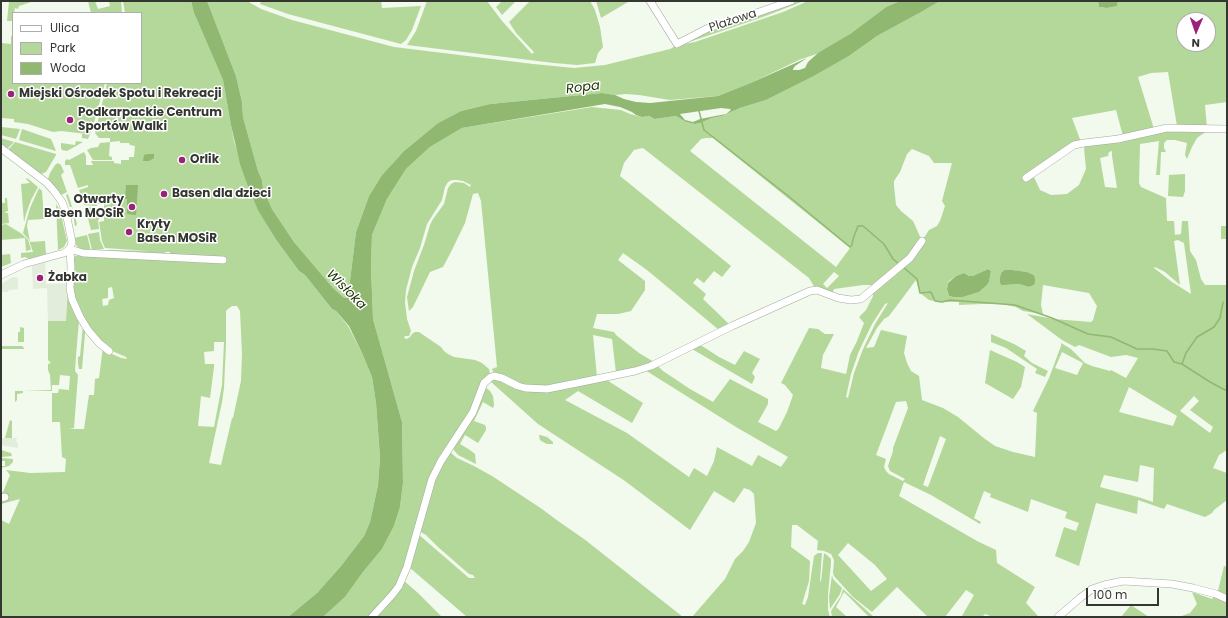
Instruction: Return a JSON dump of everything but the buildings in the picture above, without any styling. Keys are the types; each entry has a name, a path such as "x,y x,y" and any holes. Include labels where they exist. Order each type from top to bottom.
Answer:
{"street":[{"name":"Plażowa","path":"650,1 677,44 708,28 739,20 791,1"},
{"path":"1026,178 1074,145 1084,142 1118,139 1167,128 1227,129"},
{"path":"1,148 47,183 57,195 64,207 72,242 70,250 70,288 72,299 82,321 88,330 109,350"},
{"path":"372,617 393,594 401,582 407,568 434,474 473,412 484,383 491,377 494,376 502,378 525,388 547,389 635,371 651,366 732,326 810,291 817,290 838,298 851,300 861,299 912,256 922,241"},
{"path":"1,275 24,264 70,250 83,253 168,256 223,260"},
{"path":"1058,617 1092,589 1104,584 1118,582 1151,582 1172,584 1198,589 1227,599"}],"shaded area":[{"path":"45,262 46,284 68,283 66,321 48,321 47,288 33,289 32,266"},
{"path":"13,277 18,278 18,289 9,290 8,292 1,292 1,284"},
{"path":"1,438 17,438 16,441 18,443 18,448 1,445"}],"green space":[{"path":"9,1 31,1 19,6 18,9 15,8 14,12 12,12 12,20 7,21"},
{"path":"88,1 95,1 98,9 110,6 109,1 121,1 122,12 91,12"},
{"path":"123,1 191,1 194,13 223,80 234,141 247,184 277,241 299,271 305,275 332,309 336,311 348,326 372,377 376,403 380,457 378,485 370,522 364,536 341,566 317,593 288,617 1,617 1,520 9,524 20,499 1,504 1,501 9,498 8,496 1,495 10,475 6,470 30,473 65,472 66,459 62,457 60,422 52,422 52,393 58,393 59,389 69,390 70,376 60,375 59,385 52,385 52,391 24,391 51,390 50,375 48,370 48,364 51,363 48,360 48,321 66,321 68,286 79,320 75,371 78,375 74,428 69,429 84,429 89,395 94,395 95,379 99,378 103,347 112,354 127,359 126,357 110,350 91,332 73,299 73,259 75,256 80,255 206,260 210,263 211,260 170,255 170,252 166,252 164,254 109,253 107,250 149,251 105,248 102,241 99,222 104,221 104,204 97,204 97,206 84,205 79,190 88,187 88,185 78,188 70,165 65,165 65,161 67,159 69,160 84,152 86,156 86,165 93,165 91,161 114,161 114,163 121,164 121,160 129,160 129,157 134,157 135,146 130,145 129,143 120,143 120,141 110,142 110,138 99,138 95,133 107,84 142,84 142,12 125,12","holes":["112,287 114,298 109,300 108,305 103,306 102,299 108,298 108,288","232,306 237,306 240,311 242,354 241,381 221,465 209,463 224,388 226,311","214,342 224,342 222,385 214,427 198,426 201,396 210,398 214,367 214,364 205,364 204,352 214,351"]},
{"path":"207,1 247,1 261,9 292,20 394,47 574,68 605,65 670,49 678,45 695,42 783,12 808,1 900,1 886,7 850,34 822,52 799,60 753,82 718,96 670,100 639,95 615,95 602,93 490,104 461,111 438,123 404,151 382,175 369,196 356,232 348,297 346,298 333,288 294,242 272,209 263,188 262,180 258,171 243,117 242,102 236,76"},
{"path":"261,1 381,1 382,8 421,6 412,30 406,40 401,44 288,14 260,4"},
{"path":"427,1 487,1 502,21 532,54 534,52 516,33 509,22 530,1 590,1 595,10 600,27 603,47 598,53 595,63 577,65 407,45 416,31"},
{"path":"502,1 516,1 502,15 496,7"},
{"path":"596,1 628,1 628,2 601,18"},
{"path":"794,1 804,1 763,17 692,41 681,43 701,33"},
{"path":"940,1 1098,1 1099,7 1107,8 1117,6 1118,1 1227,1 1227,102 1205,105 1207,128 1177,126 1168,72 1151,73 1138,77 1154,129 1123,136 1116,110 1072,118 1081,142 1072,144 1032,173 1040,190 1051,195 1067,194 1079,185 1086,169 1084,148 1087,144 1125,140 1174,128 1189,131 1209,130 1197,138 1187,159 1185,155 1187,143 1167,140 1164,143 1166,152 1161,152 1160,175 1156,175 1159,141 1140,144 1139,183 1141,187 1166,198 1167,221 1174,221 1175,235 1181,234 1182,221 1188,221 1190,251 1196,260 1201,279 1205,285 1227,285 1227,450 1219,455 1213,468 1227,473 1227,500 1205,517 1167,504 1164,509 1138,500 1137,514 1096,503 1079,566 1055,556 1064,527 1076,531 1079,523 1065,518 1067,512 1031,499 1028,512 990,497 991,494 984,491 974,518 981,522 980,524 931,495 904,482 899,496 977,541 996,550 997,563 1035,587 1026,603 1039,617 993,617 985,614 982,617 962,617 974,595 966,590 945,617 928,617 897,587 872,612 853,597 834,576 834,560 831,554 817,550 818,541 797,525 792,525 791,547 810,561 809,581 802,604 805,605 808,597 814,556 818,553 822,553 821,582 824,553 831,559 828,594 828,610 830,617 692,617 725,579 735,559 749,542 756,523 754,494 750,490 744,488 734,503 714,491 690,530 625,481 538,424 490,381 497,378 521,389 534,391 559,389 605,379 643,403 632,423 578,391 565,400 627,433 689,477 694,468 707,476 714,461 717,447 752,466 758,455 781,467 788,457 736,427 645,370 657,365 663,371 690,389 713,402 730,379 768,399 768,404 758,422 776,431 787,412 793,395 785,385 781,383 809,328 818,329 825,334 834,334 823,355 821,368 846,374 850,355 864,323 859,317 866,310 873,296 873,290 898,269 897,267 872,288 871,285 863,285 834,289 832,294 815,288 809,278 643,148 634,150 624,163 620,176 731,266 722,277 714,271 704,283 697,278 693,283 706,294 703,299 730,325 719,330 647,270 623,253 618,260 645,281 645,290 631,311 618,314 597,314 593,328 614,332 639,353 654,362 616,373 612,339 593,335 597,377 539,387 529,387 516,384 499,374 494,374 492,369 497,367 481,201 478,193 473,194 465,223 443,267 430,272 413,307 409,311 407,297 414,271 430,225 444,204 448,188 455,182 464,183 470,187 471,185 457,180 448,182 445,187 442,200 427,224 420,248 412,267 406,290 405,302 407,319 411,331 409,336 405,336 404,338 407,339 415,332 419,332 454,357 475,360 482,363 489,369 490,374 482,383 471,411 434,469 429,480 407,561 395,589 369,617 323,617 345,597 382,549 394,526 400,507 403,483 402,422 373,319 371,268 372,235 387,199 406,169 430,147 462,128 592,107 621,110 642,117 650,116 655,119 676,116 686,122 695,124 700,123 766,100 814,76 849,56 877,36","holes":["713,138 850,248 836,267 690,151 701,139","912,149 929,156 934,163 952,163 942,201 945,206 940,221 937,226 929,230 922,241 913,221 896,205 894,181 900,172 907,154","1112,151 1117,188 1105,187 1100,158 1108,156 1109,152","1178,240 1184,243 1191,294 1154,268 1155,267 1165,272 1180,285 1174,241","988,269 991,271 989,282 979,292 963,297 949,296 947,289 948,282 956,276 964,273 969,276 973,276","1004,270 1027,272 1034,275 1035,283 1029,287 1019,284 1001,285 1000,277","834,272 839,276 827,288 823,284","916,280 920,293 929,300 939,302 959,302 959,305 1002,304 1016,307 1023,311 1043,314 1041,305 1043,285 1089,293 1097,306 1093,320 1091,322 1054,319 1027,314 1062,340 1075,347 1079,345 1111,357 1126,355 1138,358 1126,378 1111,370 1110,371 1085,363 1071,349 1061,343 1049,378 1033,411 1037,413 1035,457 995,446 958,417 943,408 922,400 919,376 911,371 904,353 907,336 881,330 874,347 866,348 877,328 884,319 889,316","888,303 875,324 863,349 854,373 848,398 846,397 851,374 859,351 872,324 885,304","1062,352 1083,363 1077,375 1055,368","1129,387 1177,416 1173,426 1119,412","1194,396 1199,401 1190,410 1213,427 1210,433 1180,411","906,401 908,408 888,466 890,471 905,479 903,481 889,474 884,467 886,459 876,455 896,402","940,436 946,439 928,487 923,485","1140,465 1154,468 1153,502 1100,487 1104,475 1138,482","848,543 875,565 887,579 871,591 838,555"]},
{"path":"12,36 12,84 105,84 92,130 88,139 82,138 82,134 87,134 61,131 53,132 28,124 14,122 14,119 1,118 1,43 11,44"},
{"path":"1,127 20,129 16,139 1,135"},
{"path":"22,129 51,139 56,151 19,140"},
{"path":"1,138 14,142 7,149 1,145"},
{"path":"76,141 83,142 67,151 62,150 61,143 75,145"},
{"path":"15,142 56,154 46,172 41,174 8,150"},
{"path":"110,142 109,156 112,157 112,160 93,160 87,150 98,147 100,143"},
{"path":"58,163 61,165 64,172 61,175 67,192 61,195 48,179 55,165"},
{"path":"1185,174 1185,191 1183,197 1168,196 1169,175"},
{"path":"27,178 38,187 31,200 24,222 21,184 30,183 26,179"},
{"path":"39,188 42,191 44,219 28,220 27,226 30,242 45,241 46,254 29,259 25,257 21,258 21,253 33,252 29,240 23,233 30,208"},
{"path":"68,194 74,213 77,224 76,226 72,207 70,207 66,195"},
{"path":"5,198 7,198 8,211 5,212 8,213 9,223 1,224 1,203 5,203"},
{"path":"56,204 60,210 67,241 64,247 58,250"},
{"path":"85,207 97,208 99,229 91,230"},
{"path":"6,224 22,234 28,240 30,250 26,251 25,238 1,240 1,225"},
{"path":"1221,226 1227,226 1227,239 1221,239"},
{"path":"99,232 100,240 104,249 92,250 88,234"},
{"path":"87,235 91,251 81,250 76,245 74,238"},
{"path":"10,254 11,263 1,267 1,255"},
{"path":"83,326 88,331 85,333 82,369 79,369 78,357 80,356"},
{"path":"20,327 24,328 24,342 18,342 18,332 20,332"},
{"path":"991,334 1026,351 1024,356 1032,363 1048,371 1045,377 1035,373 1037,369 1006,348 991,342"},
{"path":"699,344 735,365 744,351 760,359 752,373 755,377 752,384 692,349"},
{"path":"1,346 22,346 24,349 1,349"},
{"path":"990,350 1025,367 1021,387 1013,399 985,383"},
{"path":"485,387 493,396 494,405 493,408 483,402 474,421 485,425 486,430 478,443 465,435 460,444 475,454 476,464 458,455 453,449"},
{"path":"15,391 23,391 23,393 17,394 17,400 15,402"},
{"path":"10,420 12,421 12,438 5,438"},
{"path":"539,435 547,437 553,442 553,444 543,442 540,440"},
{"path":"1,450 11,453 12,456 1,457"},
{"path":"450,452 457,458 492,476 542,509 584,539 683,617 467,617 409,567 418,534 469,578 475,578 426,535 419,531 433,481"},
{"path":"1,458 13,459 13,462 9,466 1,468 1,466 5,466 5,461 1,461"},
{"path":"1224,566 1227,567 1227,595 1218,591"},
{"path":"832,575 833,579 842,588 840,594 830,609 829,597"},
{"path":"403,580 418,593 442,617 373,617"},
{"path":"843,589 874,617 869,617 844,592 836,607 847,617 832,617 831,611 841,596"},
{"path":"1192,592 1212,599 1214,596 1227,602 1227,617 1179,617 1190,613 1197,604"},
{"path":"1131,605 1149,617 1121,617"}],"water":[{"path":"191,1 207,1 236,76 242,102 243,117 258,171 262,180 263,188 272,209 294,242 333,288 346,298 348,297 356,232 369,196 382,175 404,151 438,123 461,111 490,104 602,93 615,95 636,102 650,103 718,96 807,58 795,66 793,70 805,68 808,62 818,53 850,34 886,7 900,1 940,1 877,36 849,56 814,76 766,100 740,108 722,116 700,123 695,124 686,122 676,116 655,119 650,116 642,117 620,107 605,104 462,128 430,147 406,169 387,199 372,235 371,268 373,319 402,422 403,483 400,507 394,526 382,549 345,597 323,617 288,617 317,593 341,566 364,536 370,522 378,485 380,457 376,403 372,377 349,326 336,311 332,309 305,275 299,271 277,241 258,210 240,164 223,80 194,13","holes":["721,108 731,110 726,114 700,119 693,122 685,120 680,114"]},
{"path":"1098,1 1118,1 1117,6 1107,8 1099,7"},
{"path":"154,154 154,158 149,161 143,161 144,155"},
{"name":"Otwarty Basen MOSiR","path":"126,185 138,185 136,215 127,214 127,199 125,199"},
{"path":"988,269 991,271 989,282 979,292 963,297 949,296 947,289 948,283 956,276 964,273 969,276 973,276"},
{"path":"1004,270 1027,272 1034,275 1035,283 1029,287 1019,284 1001,285 1000,277"}],"waterway":[{"path":"699,111 704,130 850,247 858,226 863,226 884,244 893,259 899,264"},
{"path":"903,267 917,279 920,293 931,292 935,301 942,302 950,300 1015,305 1052,318 1088,334 1111,337 1137,349 1167,351 1174,362 1182,364 1210,382 1225,390 1227,389"},
{"path":"1182,364 1186,353 1197,337 1214,327 1220,318 1223,302"}],"place":[{"name":"Miejski Ośrodek Spotu i Rekreacji","path":"11,94"},
{"name":"Podkarpackie Centrum Sportów Walki","path":"70,120"},
{"name":"Orlik","path":"182,160"},
{"name":"Basen dla dzieci","path":"164,194"},
{"name":"Otwarty Basen MOSiR","path":"132,207"},
{"name":"Kryty Basen MOSiR","path":"129,232"},
{"name":"Żabka","path":"40,278"}],"water label":[{"name":"Ropa","path":"583,88"},
{"name":"Wisłoka","path":"346,290"}]}
